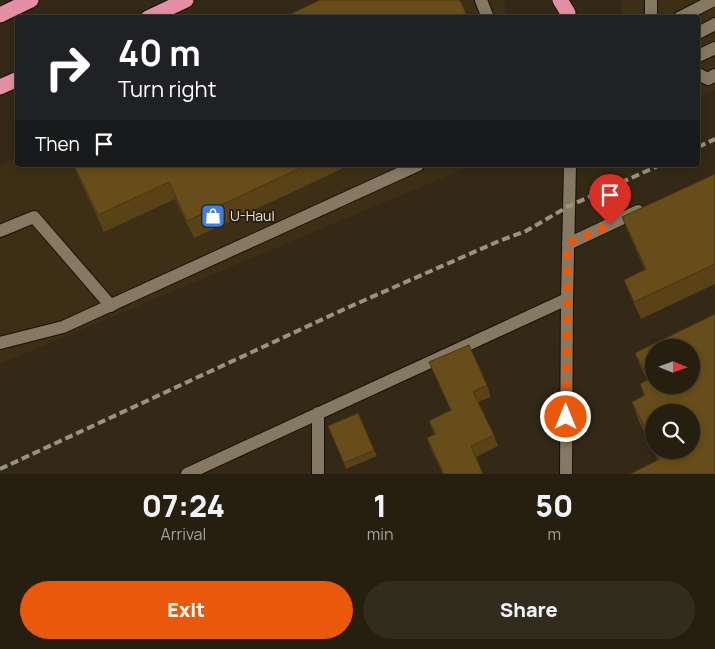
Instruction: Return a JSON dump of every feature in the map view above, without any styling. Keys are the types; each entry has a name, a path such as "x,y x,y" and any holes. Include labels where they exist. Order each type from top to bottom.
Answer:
{"highway":[{"path":"0,15 31,0"},
{"path":"154,15 186,0"},
{"path":"0,87 15,80"}],"street":[{"path":"481,0 487,15"},
{"path":"651,0 651,15"},
{"path":"685,15 714,0"},
{"path":"700,32 715,24"},
{"path":"700,55 715,48"},
{"path":"700,75 708,79 715,75"},
{"path":"0,343 63,327 414,167"},
{"path":"566,474 570,167"},
{"path":"568,244 654,204"},
{"path":"0,231 34,217 111,306"},
{"path":"187,474 567,299"},
{"path":"318,413 318,474"}],"shaded area":[{"path":"348,0 504,0 507,15 317,15"},
{"path":"621,0 715,0 715,90 700,97 700,15 621,15"},
{"path":"15,157 15,167 468,167 0,364 0,165"}],"building":[{"path":"320,0 460,0 467,15 288,15"},
{"path":"75,167 303,167 187,221 169,182 98,215"},
{"path":"715,174 715,264 634,302 624,280 646,269 622,217"},
{"path":"715,314 715,474 630,474 660,459 700,459 700,404 645,404 645,428 632,402 645,395 640,384 645,381 645,394 700,394 700,339 664,339"},
{"path":"469,345 487,385 473,392 494,435 471,446 483,474 444,474 427,438 436,434 429,421 451,410 429,362"},
{"path":"645,348 645,372 635,353"},
{"path":"358,413 374,450 344,463 328,426"}],"railway":[{"path":"700,146 715,139"},
{"path":"0,469 349,307 526,231 569,206 656,167"}],"place":[{"name":"U-Haul","path":"213,216"}],"route":[{"path":"566,417 568,244 610,225"}]}
